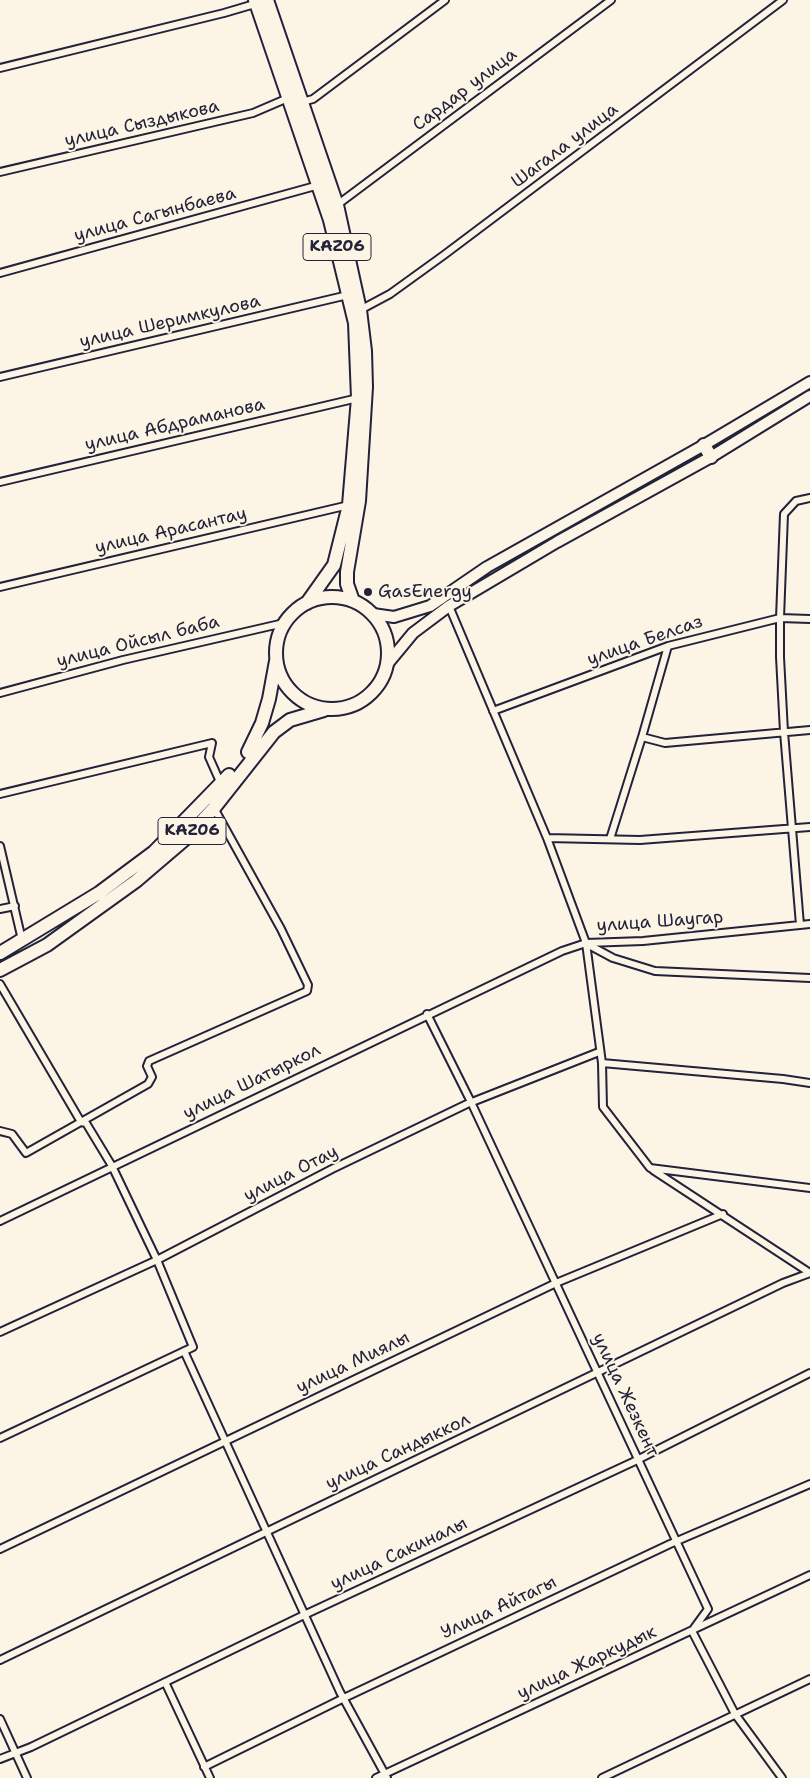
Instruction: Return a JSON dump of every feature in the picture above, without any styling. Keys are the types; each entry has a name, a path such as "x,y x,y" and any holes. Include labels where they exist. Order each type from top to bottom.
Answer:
{"highway":[{"name":"KАZ06","path":"263,1 302,102 337,205 360,310 365,351 366,387 359,501 347,572 347,584 353,601"},
{"name":"KАZ06","path":"263,1 288,98 330,220 354,323 358,398 349,505 334,566 307,603"},
{"path":"704,445 711,456"},
{"name":"KАZ06","path":"0,953 99,893 154,852 221,785 258,736 269,699 276,661 277,641 284,623 294,611 307,603 322,598 338,597 353,601 373,614 383,628 388,645 388,662 383,679 373,693 359,704 350,707 324,710 290,720 274,732 214,808 184,840 136,881 47,945 0,970"},
{"name":"KАZ06","path":"276,661 281,678 292,693 307,704 324,710"}],"main road":[{"path":"373,614 394,617 408,615 430,606 487,567 704,445 810,382"},
{"path":"388,662 413,633 449,606 557,542 711,456 810,396"}],"street":[{"path":"302,102 313,99 444,0"},
{"name":"Сардар улица","path":"337,205 611,0"},
{"name":"Шагала улица","path":"360,310 390,294 444,256 783,0"},
{"path":"0,68 214,16 263,1"},
{"name":"улица Сыздыкова","path":"0,172 252,113 288,98"},
{"name":"улица Сагынбаева","path":"0,273 319,185"},
{"name":"улица Шеримкулова","path":"0,377 348,295"},
{"name":"улица Абдраманова","path":"0,482 358,398"},
{"path":"800,925 784,732 780,618 784,514 796,501 810,498"},
{"name":"улица Арасантау","path":"0,587 349,505"},
{"path":"449,606 547,838 586,943 602,1063 603,1107 650,1168 723,1214 810,1273"},
{"name":"улица Белсаз","path":"493,710 668,646 780,618 810,619"},
{"name":"улица Ойсыл баба","path":"0,693 123,660 284,623"},
{"path":"610,839 668,646"},
{"path":"642,736 665,743 810,730"},
{"path":"0,794 212,743 209,757 221,785"},
{"path":"0,1130 12,1134 26,1153 152,1082 147,1066 149,1061 307,991 308,985 281,929 214,808"},
{"path":"547,838 640,840 810,827"},
{"path":"0,846 22,941"},
{"path":"0,909 15,906"},
{"name":"улица Шаугар","path":"517,971 586,943 643,941 810,924"},
{"path":"586,943 613,958 655,971 810,978"},
{"name":"улица Шатыркол","path":"0,1221 517,971"},
{"path":"0,984 81,1122 86,1123 112,1166 157,1260 193,1347 0,1438"},
{"name":"улица Жезкент","path":"427,1014 471,1102 708,1610 692,1631"},
{"name":"улица Отау","path":"0,1332 157,1260 377,1146 471,1102 600,1052"},
{"path":"602,1063 783,1078 810,1083"},
{"path":"650,1168 810,1188"},
{"name":"улица Миялы","path":"0,1549 556,1283 723,1214"},
{"name":"улица Сандыккол","path":"0,1660 598,1374 783,1283 810,1273"},
{"path":"184,1351 223,1441 304,1615 344,1698 386,1776"},
{"name":"улица Сакиналы","path":"0,1759 31,1747 304,1615 638,1460 810,1373"},
{"name":"Улица Айтагы","path":"204,1768 344,1698 676,1541 810,1484"},
{"name":"улица Жаркудык","path":"376,1778 386,1776 810,1575"},
{"path":"692,1631 735,1714 782,1778"},
{"path":"602,1778 810,1679"},
{"path":"165,1682 210,1778"},
{"path":"0,1719 27,1778"}],"place":[{"name":"GasEnergy","path":"368,592"}]}
